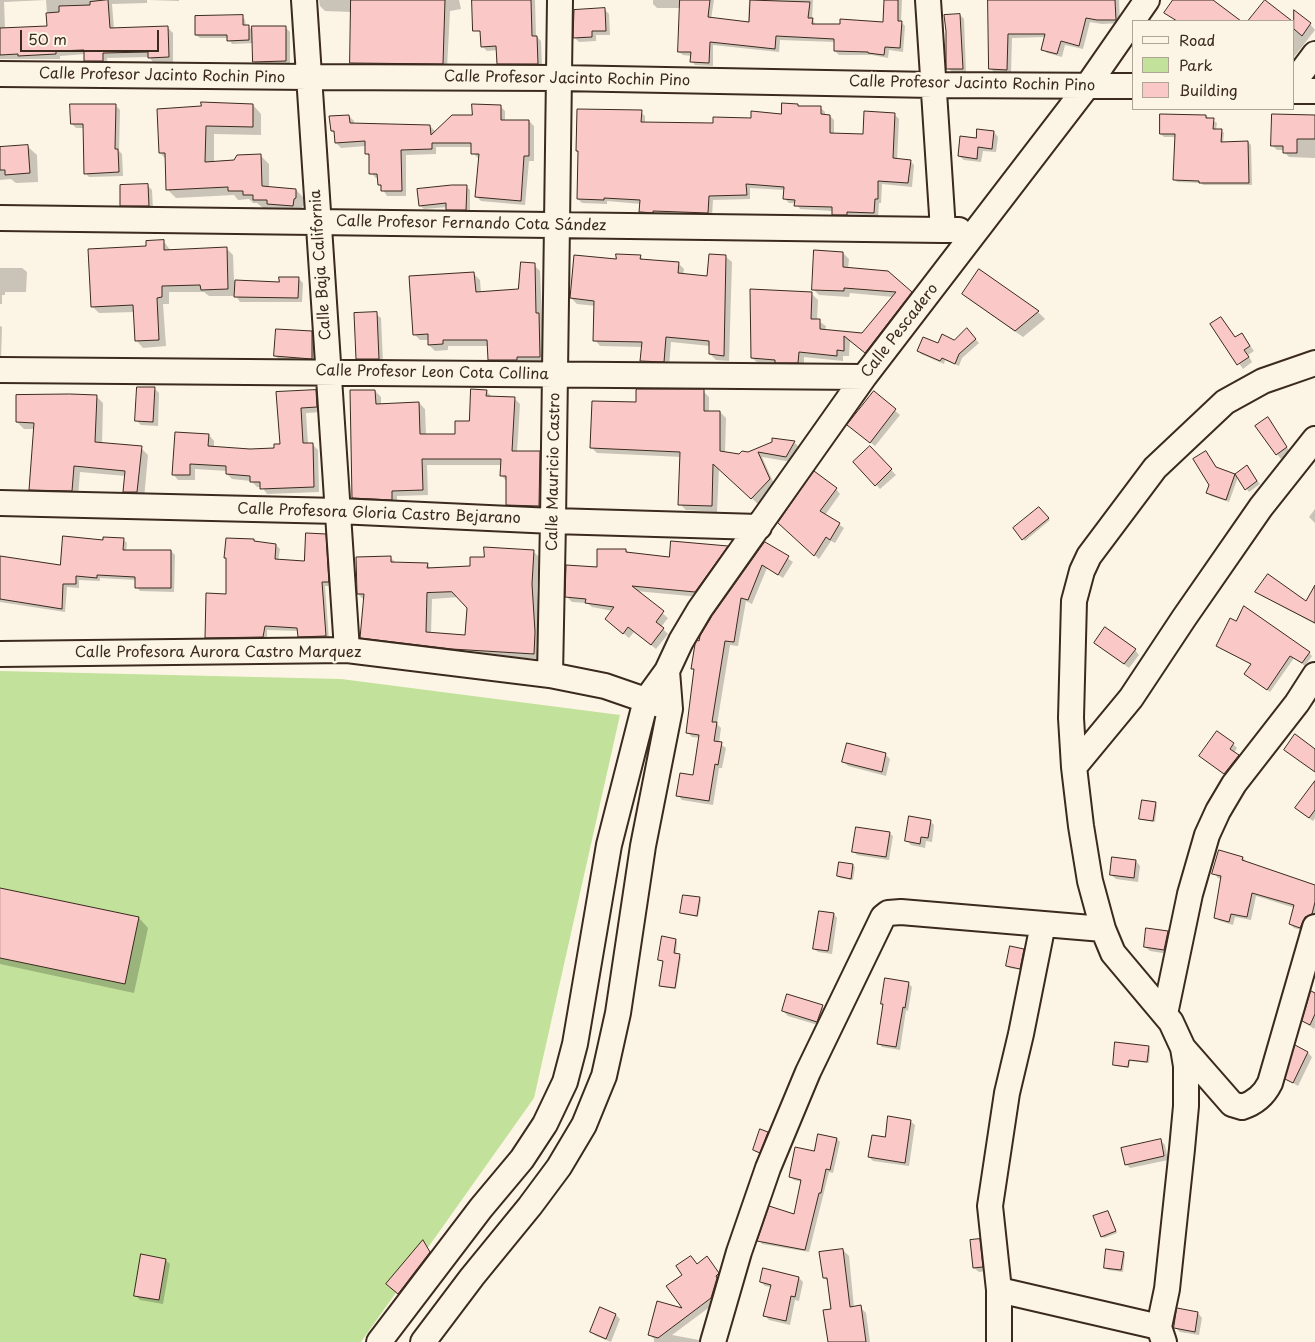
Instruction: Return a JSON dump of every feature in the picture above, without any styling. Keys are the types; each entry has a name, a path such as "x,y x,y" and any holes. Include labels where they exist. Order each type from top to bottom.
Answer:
{"street":[{"name":"Calle Baja California","path":"304,0 347,650"},
{"name":"Calle Mauricio Castro","path":"550,675 560,0"},
{"path":"928,0 943,230"},
{"name":"Calle Pescadero","path":"646,700 667,671 681,641 700,609 864,377 1088,85 1134,9 1147,0"},
{"path":"1295,81 1315,54"},
{"name":"Calle Profesor Jacinto Rochin Pino","path":"0,74 559,78 933,85 1132,86"},
{"path":"1295,91 1315,91"},
{"name":"Calle Profesor Fernando Cota Sández","path":"0,218 978,230"},
{"path":"999,1290 1162,1335 1182,1150 1186,1066 1183,1048 1177,1033 1165,1014 1113,953 1103,929 1090,881 1080,826 1071,718 1074,601 1082,570 1089,556 1155,468 1225,402 1263,381 1315,363"},
{"name":"Calle Profesor Leon Cota Collina","path":"0,370 864,377"},
{"path":"1074,767 1131,698 1261,507 1315,439"},
{"name":"Calle Profesora Gloria Castro Bejarano","path":"0,503 338,511 553,521 759,527"},
{"name":"Calle Profesora Aurora Castro Marquez","path":"0,654 347,650 550,675 605,686 670,709"},
{"path":"423,1342 559,1167 584,1125 604,1076 618,1013 643,846 670,709 667,671"},
{"path":"1165,1014 1190,894 1207,835 1214,819 1234,784 1297,703 1315,675"},
{"path":"379,1342 481,1208 522,1159 545,1124 566,1082 575,1044 609,845 646,700"},
{"path":"713,1342 768,1168 808,1072 883,917 888,913 901,912 1103,929"},
{"path":"999,1342 999,1290 990,1206 1007,1093 1043,924"},
{"path":"1183,1048 1232,1104 1242,1107 1258,1099 1266,1092 1315,927"},
{"path":"448,1253 472,1277"}],"green space":[{"path":"0,671 341,679 620,715 534,1098 361,1342 0,1342"}],"building":[{"path":"108,0 110,28 168,26 169,57 148,58 148,52 103,53 103,61 84,61 84,50 56,51 56,54 0,55 0,28 47,26 46,13 59,12 59,6 90,5 90,2"},
{"path":"351,0 445,0 443,64 350,63"},
{"path":"472,0 531,0 532,36 537,36 538,64 497,64 496,46 481,47 480,31 473,31"},
{"path":"680,0 710,0 708,17 749,22 750,0 810,2 808,18 813,18 812,24 840,24 840,19 883,22 884,0 898,0 898,21 902,21 900,48 885,47 884,55 868,52 834,51 834,39 776,36 775,49 710,42 709,63 690,62 691,52 678,52"},
{"path":"988,0 1115,0 1116,20 1086,18 1079,46 1061,41 1057,54 1041,50 1045,34 1008,34 1007,70 989,69"},
{"path":"1173,0 1213,0 1240,20 1175,20 1164,13"},
{"path":"1265,0 1291,20 1249,20"},
{"path":"605,8 606,31 592,31 592,37 573,38 574,10"},
{"path":"1294,10 1311,23 1302,36 1295,30"},
{"path":"960,14 963,69 946,69 944,15"},
{"path":"243,15 243,25 249,25 249,40 227,41 227,35 195,35 195,16"},
{"path":"252,26 286,26 286,61 253,62"},
{"path":"201,102 253,104 253,127 206,126 205,162 234,160 237,155 261,154 262,186 296,189 296,198 294,199 293,206 267,204 267,200 253,200 253,195 243,195 243,191 228,191 228,187 166,190 165,153 159,153 157,109 201,106"},
{"path":"782,103 798,104 798,106 821,106 821,114 830,115 830,133 863,134 864,111 895,113 893,158 911,160 908,183 878,181 878,199 875,199 874,213 847,212 847,215 832,215 832,207 794,206 795,200 783,199 784,187 746,184 747,195 709,196 708,213 639,212 640,200 577,199 577,109 642,110 641,122 713,123 713,117 751,118 751,111 781,114"},
{"path":"70,104 116,104 115,149 118,149 119,172 84,174 83,124 71,124"},
{"path":"472,104 501,105 501,120 529,120 529,156 524,156 521,201 475,197 479,154 471,154 471,143 432,143 432,149 401,150 402,191 381,191 381,185 378,185 377,174 369,174 369,154 365,154 365,141 335,143 334,131 331,131 329,116 349,115 350,123 430,125 431,135 452,115 472,115"},
{"path":"1160,114 1206,115 1206,118 1214,118 1213,129 1222,129 1221,142 1248,141 1249,183 1199,183 1199,181 1173,180 1175,134 1160,134"},
{"path":"1272,114 1315,115 1315,139 1297,139 1297,153 1283,153 1283,146 1271,146"},
{"path":"977,129 994,131 992,149 978,147 977,159 958,156 960,136 976,138"},
{"path":"28,145 30,173 5,175 5,170 0,170 0,147"},
{"path":"148,184 149,206 120,206 120,185"},
{"path":"467,185 466,210 446,210 446,203 419,206 417,189"},
{"path":"164,240 164,250 227,247 228,289 201,290 200,285 162,286 162,297 157,298 159,340 135,341 133,305 91,307 88,249 146,246 146,241"},
{"path":"814,250 843,252 843,267 888,271 912,292 865,353 844,336 844,351 837,350 837,356 799,352 798,363 775,363 775,360 751,358 750,289 812,292 811,319 820,319 820,329 862,333 896,292 844,288 844,291 812,290"},
{"path":"616,254 641,255 640,259 679,262 678,273 707,276 709,254 726,255 724,356 709,354 709,341 666,337 664,362 640,361 642,342 593,341 594,301 570,298 574,255 616,259"},
{"path":"521,262 535,263 536,313 539,313 540,357 517,357 517,360 488,360 487,340 443,340 443,344 428,345 428,334 413,335 409,276 474,272 476,292 518,289"},
{"path":"979,269 1039,311 1015,331 962,294"},
{"path":"279,277 299,277 298,298 234,297 235,280 279,282"},
{"path":"377,312 379,359 356,359 354,313"},
{"path":"1221,317 1235,337 1242,333 1250,346 1244,350 1249,357 1237,365 1210,324"},
{"path":"967,328 976,339 959,354 955,364 942,358 940,361 917,351 923,337 938,343 942,334 954,340"},
{"path":"276,329 312,331 312,359 274,356"},
{"path":"137,387 155,387 153,422 135,421"},
{"path":"471,389 487,390 486,396 515,397 512,451 540,451 539,506 506,505 506,476 500,476 501,459 422,459 423,490 392,491 392,500 352,498 350,390 375,390 376,404 419,402 420,434 455,434 455,421 469,421"},
{"path":"704,389 704,411 720,411 720,451 739,454 742,451 748,452 772,442 772,438 795,441 786,457 758,452 770,479 751,499 713,464 712,506 678,505 680,452 590,448 592,401 636,402 636,390"},
{"path":"316,390 317,407 301,408 303,443 313,443 314,487 260,489 260,482 250,482 250,476 226,474 226,466 190,464 190,475 172,475 175,432 209,434 208,446 250,449 274,448 274,444 280,444 276,392"},
{"path":"874,391 896,409 870,443 847,425"},
{"path":"16,395 97,395 95,442 142,446 137,492 123,492 125,471 74,466 72,491 29,490 34,423 16,422"},
{"path":"1268,417 1287,447 1276,455 1255,426"},
{"path":"870,446 892,469 875,486 853,462"},
{"path":"1206,451 1216,467 1235,474 1226,500 1206,493 1209,485 1193,459"},
{"path":"1247,465 1257,481 1245,490 1235,474"},
{"path":"814,471 837,488 820,511 840,523 830,540 826,537 814,556 778,523"},
{"path":"1039,507 1049,518 1022,540 1013,528"},
{"path":"306,533 326,534 329,582 322,582 326,636 298,637 297,628 265,626 263,637 205,638 206,593 226,594 226,558 224,558 226,538 254,539 254,541 276,544 275,559 304,561"},
{"path":"63,536 103,540 103,537 124,538 123,550 171,550 171,588 135,588 135,577 97,575 97,578 76,576 76,584 63,584 62,609 0,599 0,556 60,565"},
{"path":"671,541 728,546 695,592 632,586 664,611 656,622 664,628 651,645 628,627 623,634 605,619 614,607 585,603 586,599 565,597 566,565 597,567 597,549 626,549 626,552 669,557"},
{"path":"765,542 789,556 778,575 762,565 748,600 741,598 734,642 725,641 712,722 717,722 714,741 722,742 718,765 715,764 709,801 676,796 680,773 693,775 699,735 686,733 694,669 691,669 695,644 697,640 699,641 712,616"},
{"path":"484,547 534,550 532,584 535,632 534,654 452,649 360,638 364,594 357,594 356,557 391,556 391,562 428,563 427,568 470,566 470,557 484,557","holes":["452,592 467,608 465,635 426,632 427,593"]},
{"path":"1268,574 1306,601 1315,585 1315,623 1255,592"},
{"path":"1244,606 1310,652 1302,663 1290,656 1267,690 1244,674 1251,664 1216,646 1230,618 1236,621"},
{"path":"1105,627 1136,649 1124,664 1094,643"},
{"path":"1217,731 1234,743 1230,749 1239,755 1224,774 1199,756"},
{"path":"1295,734 1315,749 1315,772 1284,750"},
{"path":"847,743 886,753 882,772 842,762"},
{"path":"1315,781 1315,810 1309,818 1295,808"},
{"path":"1142,800 1156,802 1153,821 1139,819"},
{"path":"909,816 931,820 928,838 921,837 920,844 905,841"},
{"path":"856,827 890,832 886,857 852,852"},
{"path":"1219,850 1243,857 1242,860 1315,885 1315,902 1312,914 1305,917 1300,928 1289,924 1294,905 1252,893 1247,917 1231,914 1229,922 1214,918 1221,876 1212,874"},
{"path":"1112,857 1136,860 1134,878 1110,875"},
{"path":"839,862 853,864 851,879 837,876"},
{"path":"0,888 139,917 125,984 0,958"},
{"path":"683,895 700,897 697,916 680,913"},
{"path":"819,911 834,913 828,951 813,949"},
{"path":"1146,928 1168,931 1164,950 1144,947"},
{"path":"662,936 676,939 674,953 680,954 675,988 659,986 663,961 658,960"},
{"path":"1010,946 1024,949 1020,969 1006,966"},
{"path":"885,978 909,982 896,1047 877,1044"},
{"path":"1311,991 1315,993 1315,1014 1310,1025 1302,1021"},
{"path":"787,994 823,1005 817,1022 782,1011"},
{"path":"1115,1042 1149,1046 1147,1062 1129,1060 1128,1067 1113,1065"},
{"path":"1295,1045 1308,1052 1293,1083 1285,1079"},
{"path":"888,1116 911,1120 905,1163 868,1157 872,1135 885,1137"},
{"path":"760,1129 768,1132 760,1153 753,1150"},
{"path":"818,1134 837,1138 830,1170 826,1169 821,1193 819,1193 805,1250 757,1241 769,1206 794,1214 801,1180 789,1177 795,1147 814,1151"},
{"path":"1161,1139 1164,1156 1125,1165 1121,1148"},
{"path":"1108,1211 1116,1231 1101,1237 1093,1216"},
{"path":"980,1239 983,1267 973,1268 970,1240"},
{"path":"423,1240 430,1252 398,1294 386,1284"},
{"path":"843,1249 850,1307 861,1305 866,1342 828,1342 823,1310 831,1309 827,1278 823,1278 819,1252"},
{"path":"1106,1249 1124,1252 1121,1270 1104,1268"},
{"path":"141,1254 166,1259 159,1300 134,1296"},
{"path":"691,1256 697,1264 707,1256 719,1273 716,1276 711,1298 658,1338 648,1335 657,1301 682,1308 666,1286 682,1275 676,1266"},
{"path":"763,1268 799,1277 795,1297 791,1296 786,1321 763,1316 771,1285 760,1282"},
{"path":"600,1307 616,1314 606,1339 590,1332"},
{"path":"1177,1308 1198,1312 1195,1332 1174,1328"}]}
